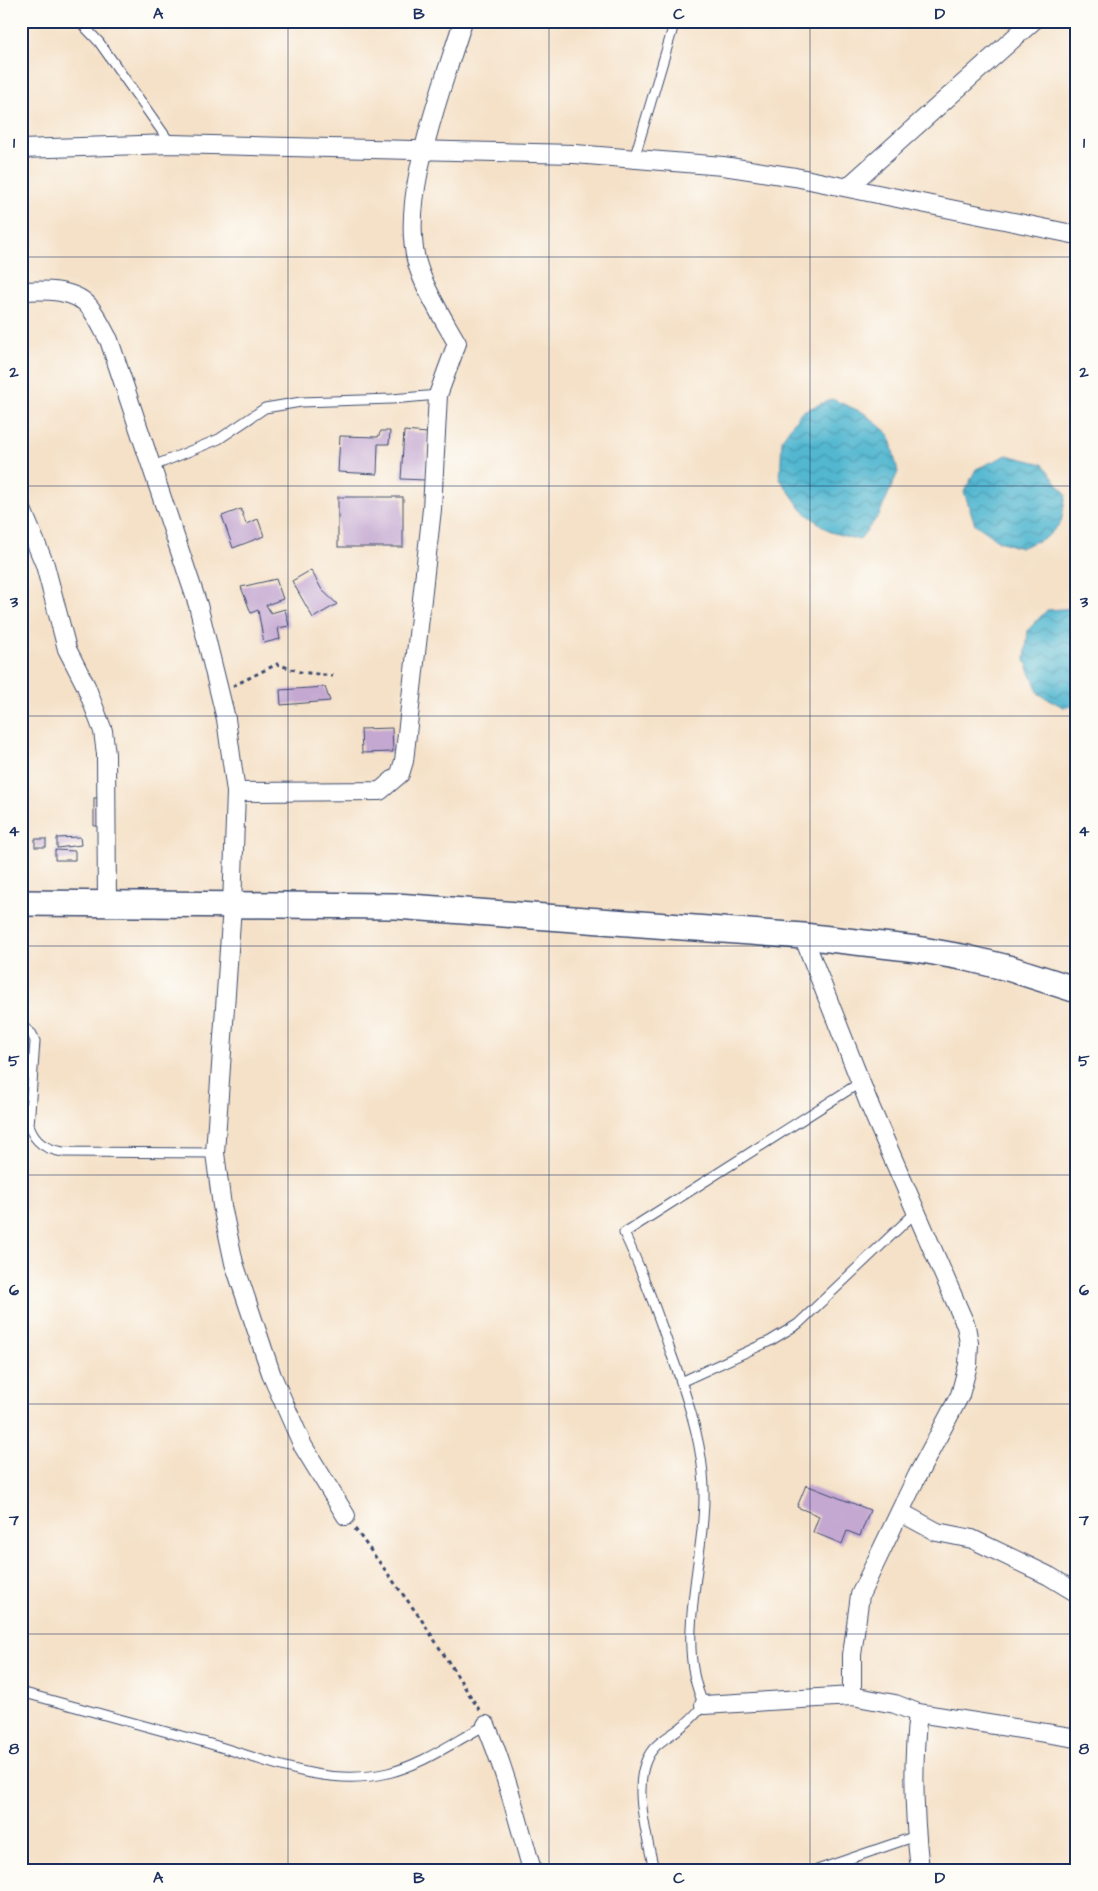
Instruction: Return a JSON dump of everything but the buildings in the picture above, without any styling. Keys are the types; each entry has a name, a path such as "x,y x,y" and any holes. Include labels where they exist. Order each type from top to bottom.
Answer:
{"main road":[{"path":"21,903 396,906 803,936 917,949 967,958 1008,968 1077,990"}],"street":[{"path":"236,792 380,792 400,774 404,761 432,509 438,395 457,343 419,272 414,251 411,223 424,149 463,21"},
{"path":"848,187 1033,21"},
{"path":"21,149 171,144 575,154 722,166 848,187 1077,235"},
{"path":"21,291 64,293 78,298 90,307 109,340 198,605 226,719 236,792 232,906 216,1152 222,1206 234,1263 272,1376 302,1446 346,1516"},
{"path":"21,507 45,565 67,648 86,686 103,731 106,754 107,904"},
{"path":"803,936 861,1082 966,1326 969,1343 968,1365 960,1395 860,1595 852,1655 852,1696"},
{"path":"900,1512 937,1532 972,1539 1049,1576 1077,1592"},
{"path":"704,1705 852,1696 895,1704 918,1712 1077,1738"},
{"path":"918,1712 915,1739 916,1836 920,1870"},
{"path":"486,1724 496,1748 522,1828 532,1870"}],"lane":[{"path":"79,21 99,42 171,144"},
{"path":"634,159 674,21"},
{"path":"151,467 220,440 265,408 301,402 392,399 438,395"},
{"path":"21,1025 32,1034 36,1048 29,1126 33,1135 42,1146 63,1152 216,1152"},
{"path":"654,1870 644,1825 641,1771 646,1759 656,1746 686,1724 704,1705 697,1690 690,1657 701,1545 704,1475 699,1442 682,1382 647,1282 624,1233 861,1082"},
{"path":"682,1382 770,1341 798,1324 917,1211"},
{"path":"21,1692 220,1747 302,1773 349,1779 388,1773 411,1764 486,1724"},
{"path":"817,1870 916,1836"}],"path":[{"path":"230,687 277,664 300,672 333,676"},
{"path":"346,1516 421,1619 476,1702 486,1724"}],"water":[{"path":"832,399 864,413 889,434 898,472 879,515 859,540 830,532 802,510 780,479 782,439 801,412"},
{"path":"1007,455 1043,464 1066,495 1061,523 1047,537 1020,548 999,541 975,524 964,492 976,469"},
{"path":"1077,608 1077,705 1063,707 1039,694 1025,660 1028,630 1047,610"}]}
